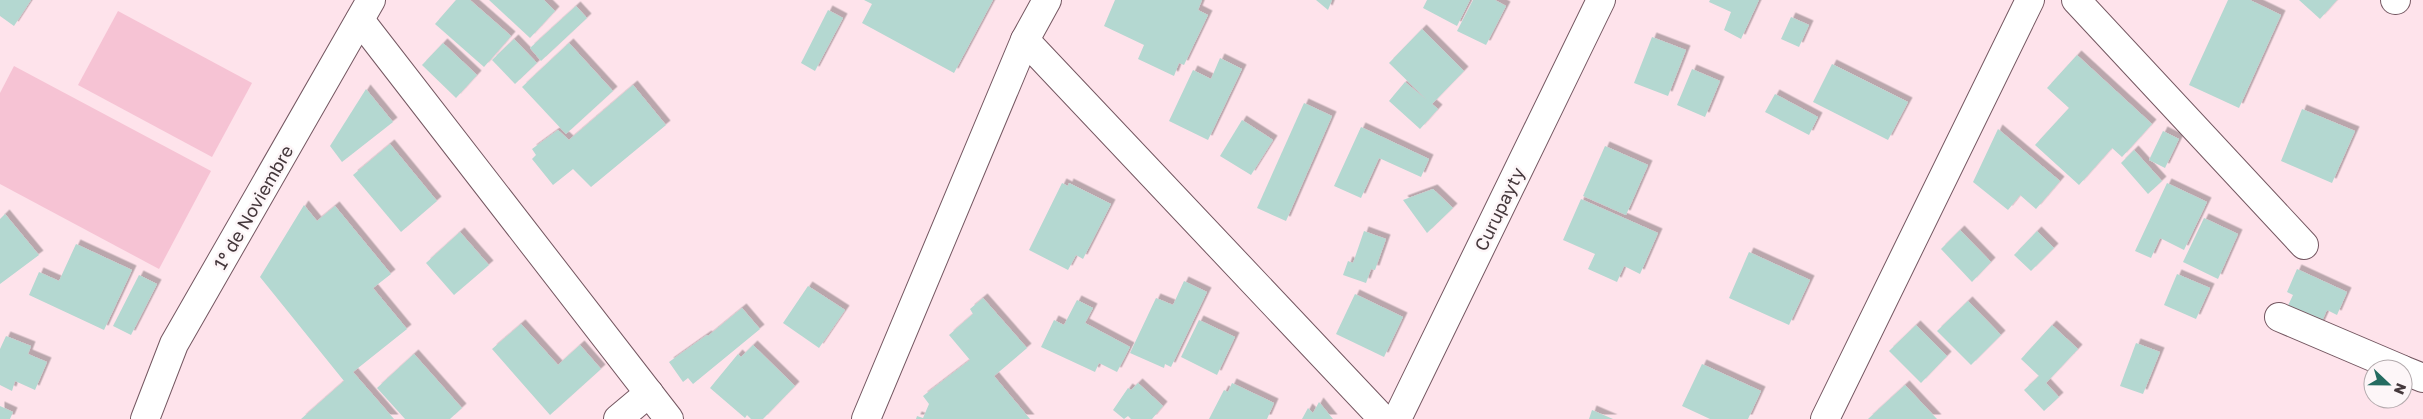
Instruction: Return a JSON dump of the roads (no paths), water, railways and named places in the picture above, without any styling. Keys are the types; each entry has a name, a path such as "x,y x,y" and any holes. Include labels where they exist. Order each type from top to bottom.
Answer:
{"street":[{"path":"866,419 1025,40 1047,0"},
{"name":"Curupayty","path":"1397,419 1601,0"},
{"path":"1824,419 2030,0"},
{"path":"2076,0 2304,245"},
{"path":"366,10 669,419"},
{"name":"1º de Noviembre","path":"145,419 174,344 366,10"},
{"path":"1025,40 1383,419"},
{"path":"2279,317 2378,359"},
{"path":"618,419 649,393"}]}
